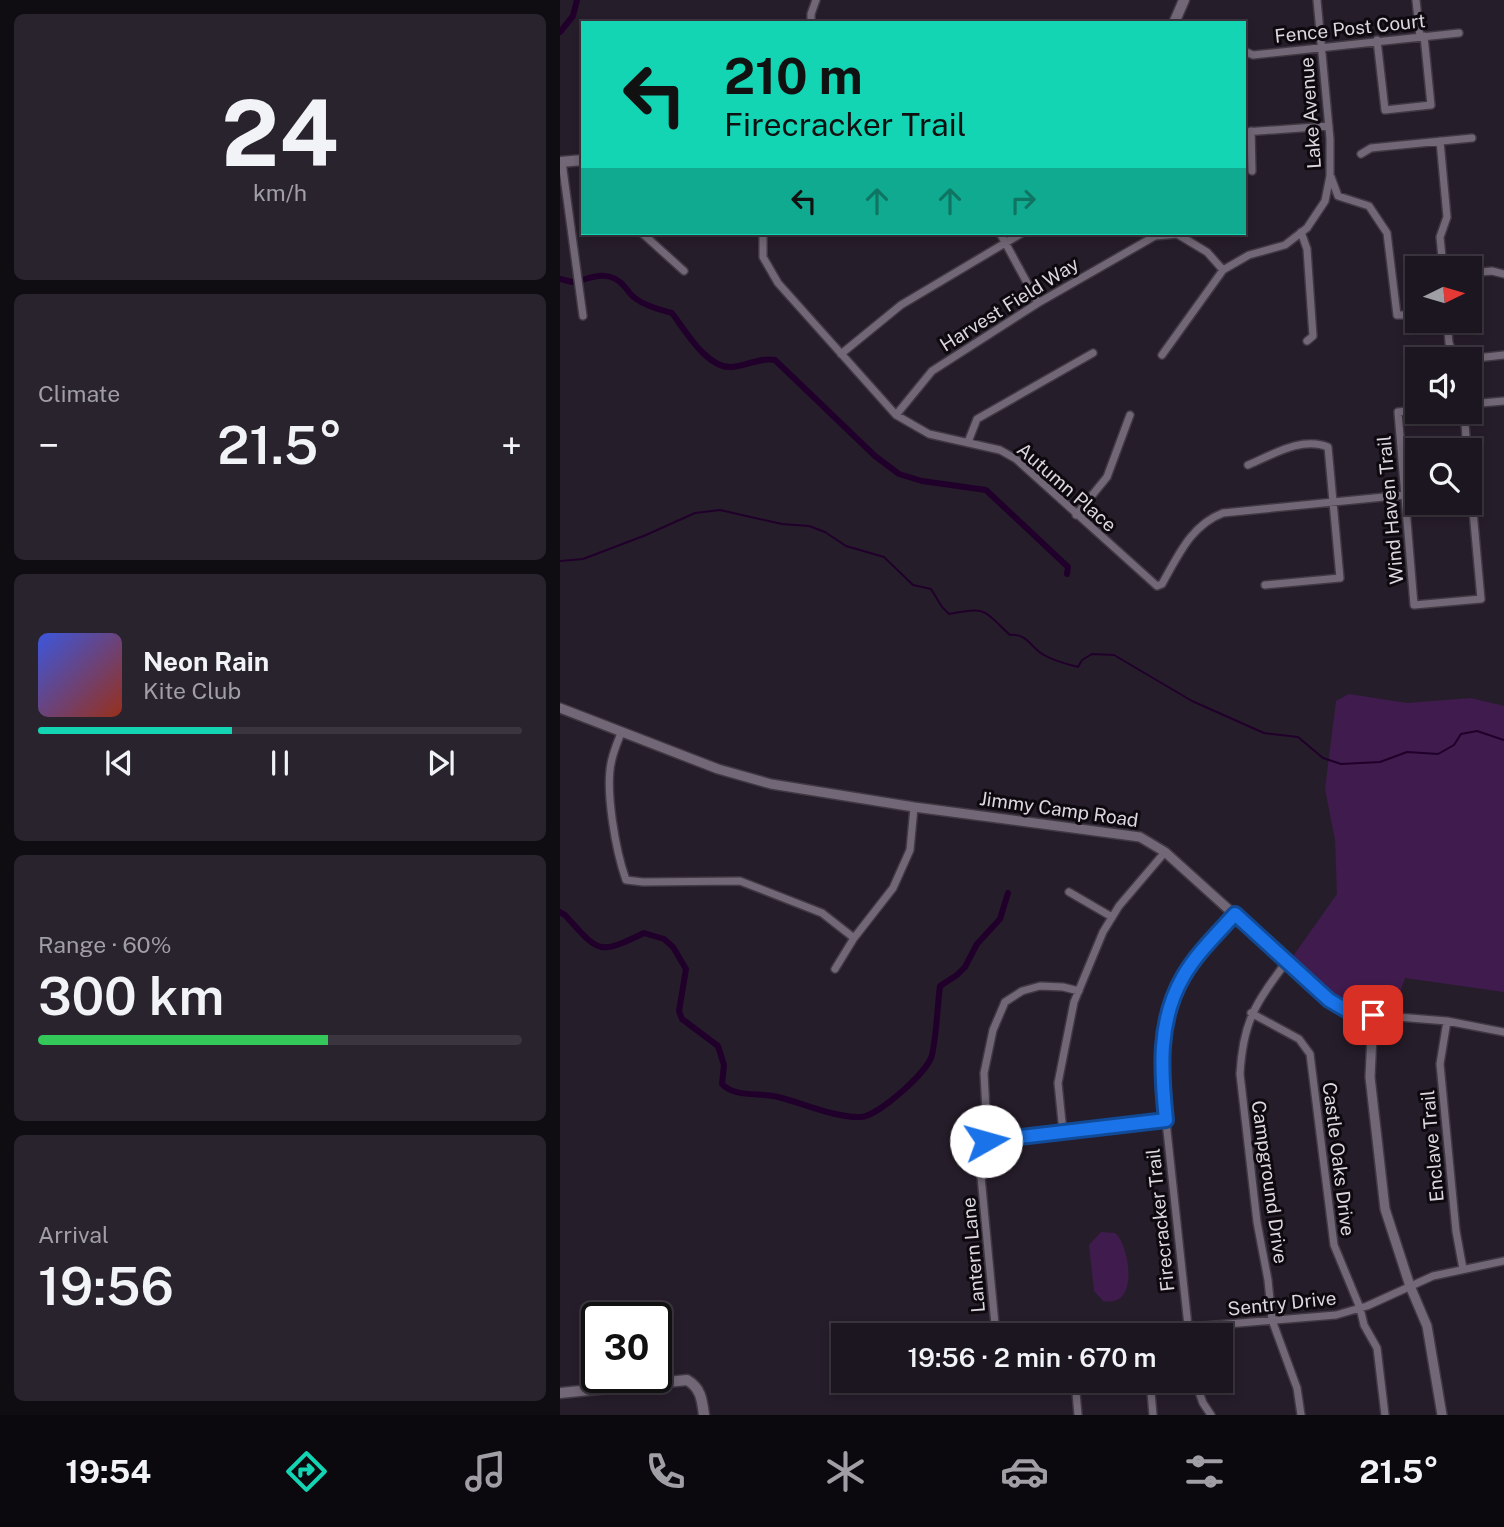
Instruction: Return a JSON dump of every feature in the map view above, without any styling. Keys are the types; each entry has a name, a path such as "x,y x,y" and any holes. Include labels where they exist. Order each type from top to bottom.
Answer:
{"main road":[{"path":"1175,21 1184,0"},
{"path":"561,162 581,160"},
{"path":"560,1393 687,1380 701,1393 704,1415"}],"street":[{"path":"811,21 816,0"},
{"name":"Lake Avenue","path":"1163,355 1223,270 1249,255 1285,244 1307,228 1325,201 1330,176 1329,126 1317,0"},
{"path":"1377,40 1385,110 1431,105 1416,0"},
{"name":"Fence Post Court","path":"1246,52 1253,55 1460,33"},
{"path":"1252,171 1247,132 1329,126"},
{"path":"1362,154 1371,148 1472,138"},
{"path":"1440,141 1447,217 1440,237 1442,256"},
{"path":"561,162 583,316"},
{"path":"1330,176 1338,196 1369,206 1387,233 1397,315 1405,315"},
{"path":"1301,232 1307,249 1313,336 1307,341"},
{"path":"644,235 684,271"},
{"name":"Autumn Place","path":"762,235 763,257 778,283 896,415 929,434 999,450 1016,459 1157,586 1162,584 1189,537 1210,518 1223,513 1404,495"},
{"path":"1001,235 1038,303"},
{"path":"841,354 901,305 1018,235"},
{"name":"Harvest Field Way","path":"896,415 932,371 1038,303 1155,236 1166,235"},
{"name":"Harvest Field Way","path":"1179,235 1207,252 1223,270"},
{"path":"1482,272 1504,274"},
{"path":"968,442 977,419 1093,353"},
{"path":"1482,357 1504,355"},
{"path":"1482,403 1504,401"},
{"name":"Wind Haven Trail","path":"1405,411 1398,412 1405,506"},
{"path":"1076,515 1107,477 1130,415"},
{"path":"1248,465 1291,446 1319,443 1328,447 1340,578 1265,585"},
{"name":"Wind Haven Trail","path":"1406,515 1414,605 1481,599 1473,515"},
{"name":"Jimmy Camp Road","path":"560,708 718,769 771,784 914,807 1140,837 1165,852 1329,1000 1346,1010 1447,1021 1504,1032"},
{"path":"621,733 611,760 609,788 620,863 626,880 740,881 822,913 854,939"},
{"path":"835,970 854,939 893,888 910,850 914,807"},
{"path":"1063,1132 1058,1083 1074,1002 1112,917 1165,852"},
{"path":"1069,892 1112,917"},
{"name":"Firecracker Trail","path":"1187,1323 1161,1053 1168,1014 1183,978 1235,914"},
{"name":"Campground Drive","path":"1287,961 1251,1013 1241,1051 1240,1074 1257,1222 1272,1320 1297,1388 1301,1415"},
{"name":"Lantern Lane","path":"995,1323 980,1166 986,1141 984,1073 993,1030 1005,1002 1023,990 1040,986 1079,991"},
{"name":"Castle Oaks Drive","path":"1251,1013 1299,1039 1310,1054 1334,1245 1360,1308 1364,1325 1377,1348 1385,1415"},
{"path":"1373,1015 1371,1092 1385,1209 1410,1286 1427,1326 1441,1415"},
{"name":"Enclave Trail","path":"1447,1021 1440,1064 1456,1231 1463,1269"},
{"path":"986,1141 1166,1120"},
{"name":"Sentry Drive","path":"1233,1326 1336,1315 1360,1308 1433,1276 1504,1261"},
{"path":"1076,1393 1078,1415"},
{"path":"1151,1393 1153,1415"},
{"path":"1199,1393 1211,1415"}],"shaded area":[{"path":"1349,694 1407,703 1471,698 1504,706 1504,992 1405,978 1394,1010 1360,1007 1336,997 1291,959 1337,894 1335,840 1325,789 1336,701"},
{"path":"1101,1232 1115,1233 1120,1239 1127,1261 1127,1286 1123,1295 1115,1301 1103,1301 1094,1291 1089,1245"}],"waterway":[{"path":"560,32 573,16 577,0"},
{"path":"582,280 599,276 615,278 639,301 672,313 705,355 723,366 775,360 875,456 899,474 922,481 986,490 1068,567 1067,574"},
{"path":"560,279 572,282"},
{"path":"560,561 583,559 695,513 720,510 782,524 809,526 825,532 846,546 884,557 913,585 931,589 949,614 971,610 984,612 1010,635 1021,636 1044,655 1078,667 1082,660 1092,654 1114,655 1192,701 1264,733 1298,737 1323,758 1341,764 1380,762 1407,752 1438,754 1454,745 1461,734 1477,731 1504,740"},
{"path":"560,912 585,937 600,946 617,945 644,933 664,939 673,947 686,969 679,1011 682,1019 718,1046 724,1065 722,1084 727,1088 741,1093 778,1097 841,1115 861,1117 869,1115 890,1101 912,1082 928,1063 934,1047 940,986 965,967 977,944 1000,919 1008,893"}],"route":[{"path":"986,1141 1166,1120 1161,1053 1168,1014 1183,978 1235,914 1329,1000 1346,1010 1373,1015"}]}
